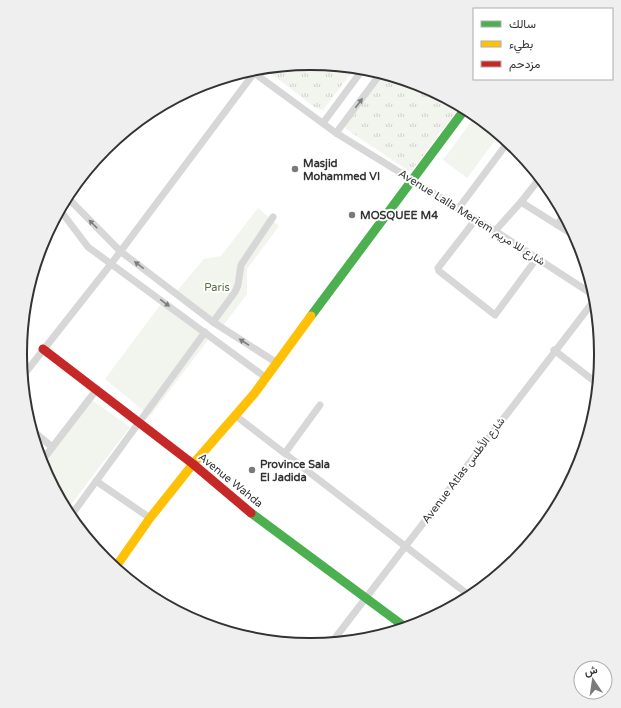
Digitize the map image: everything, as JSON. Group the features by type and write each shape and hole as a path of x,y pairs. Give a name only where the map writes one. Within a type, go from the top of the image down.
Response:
{"street":[{"name":"Avenue Lalla Meriem شارع للا مريم","path":"258,75 336,133 496,231 587,290"},
{"path":"323,123 359,75"},
{"path":"28,369 120,251 247,78"},
{"path":"336,133 377,78"},
{"path":"119,562 150,518 193,464 236,416 277,363 411,180 462,114"},
{"path":"458,209 504,147"},
{"path":"496,231 536,183"},
{"path":"72,202 120,251 213,322 277,363"},
{"path":"521,202 566,231"},
{"path":"64,215 88,247 265,377"},
{"path":"213,322 235,292 238,285 241,265 273,217"},
{"path":"476,219 438,268 439,271 495,315 537,258"},
{"path":"556,225 560,220"},
{"name":"Avenue Atlas شارع الأطلس","path":"336,636 589,301"},
{"path":"74,511 205,332"},
{"name":"Avenue Wahda","path":"43,349 140,422 261,521 398,623"},
{"path":"554,350 593,380"},
{"path":"46,455 97,389"},
{"path":"285,453 320,405"},
{"path":"236,416 465,592"},
{"path":"40,436 52,447"},
{"path":"96,482 150,518"}],"green space":[{"path":"310,70 351,73 323,110 317,109 271,73"},
{"path":"380,79 419,92 456,111 412,170 409,171 346,129 345,126"},
{"path":"472,121 495,140 467,178 443,160"},
{"name":"Paris","path":"258,208 279,226 247,269 247,294 223,326 176,292 204,259 221,256"},
{"path":"161,304 208,340 150,416 105,379"},
{"path":"92,400 130,427 71,505 56,479 47,457"}],"traffic: fast":[{"path":"311,316 461,114"},
{"path":"251,513 399,623"}],"traffic: slow":[{"path":"119,562 150,518 193,464 254,394 311,316"}],"traffic: jam":[{"path":"43,349 193,464 251,513"}],"place":[{"name":"Masjid Mohammed VI","path":"295,169"},
{"name":"MOSQUEE M4","path":"352,215"},
{"name":"Province Sala El Jadida","path":"252,470"}]}
